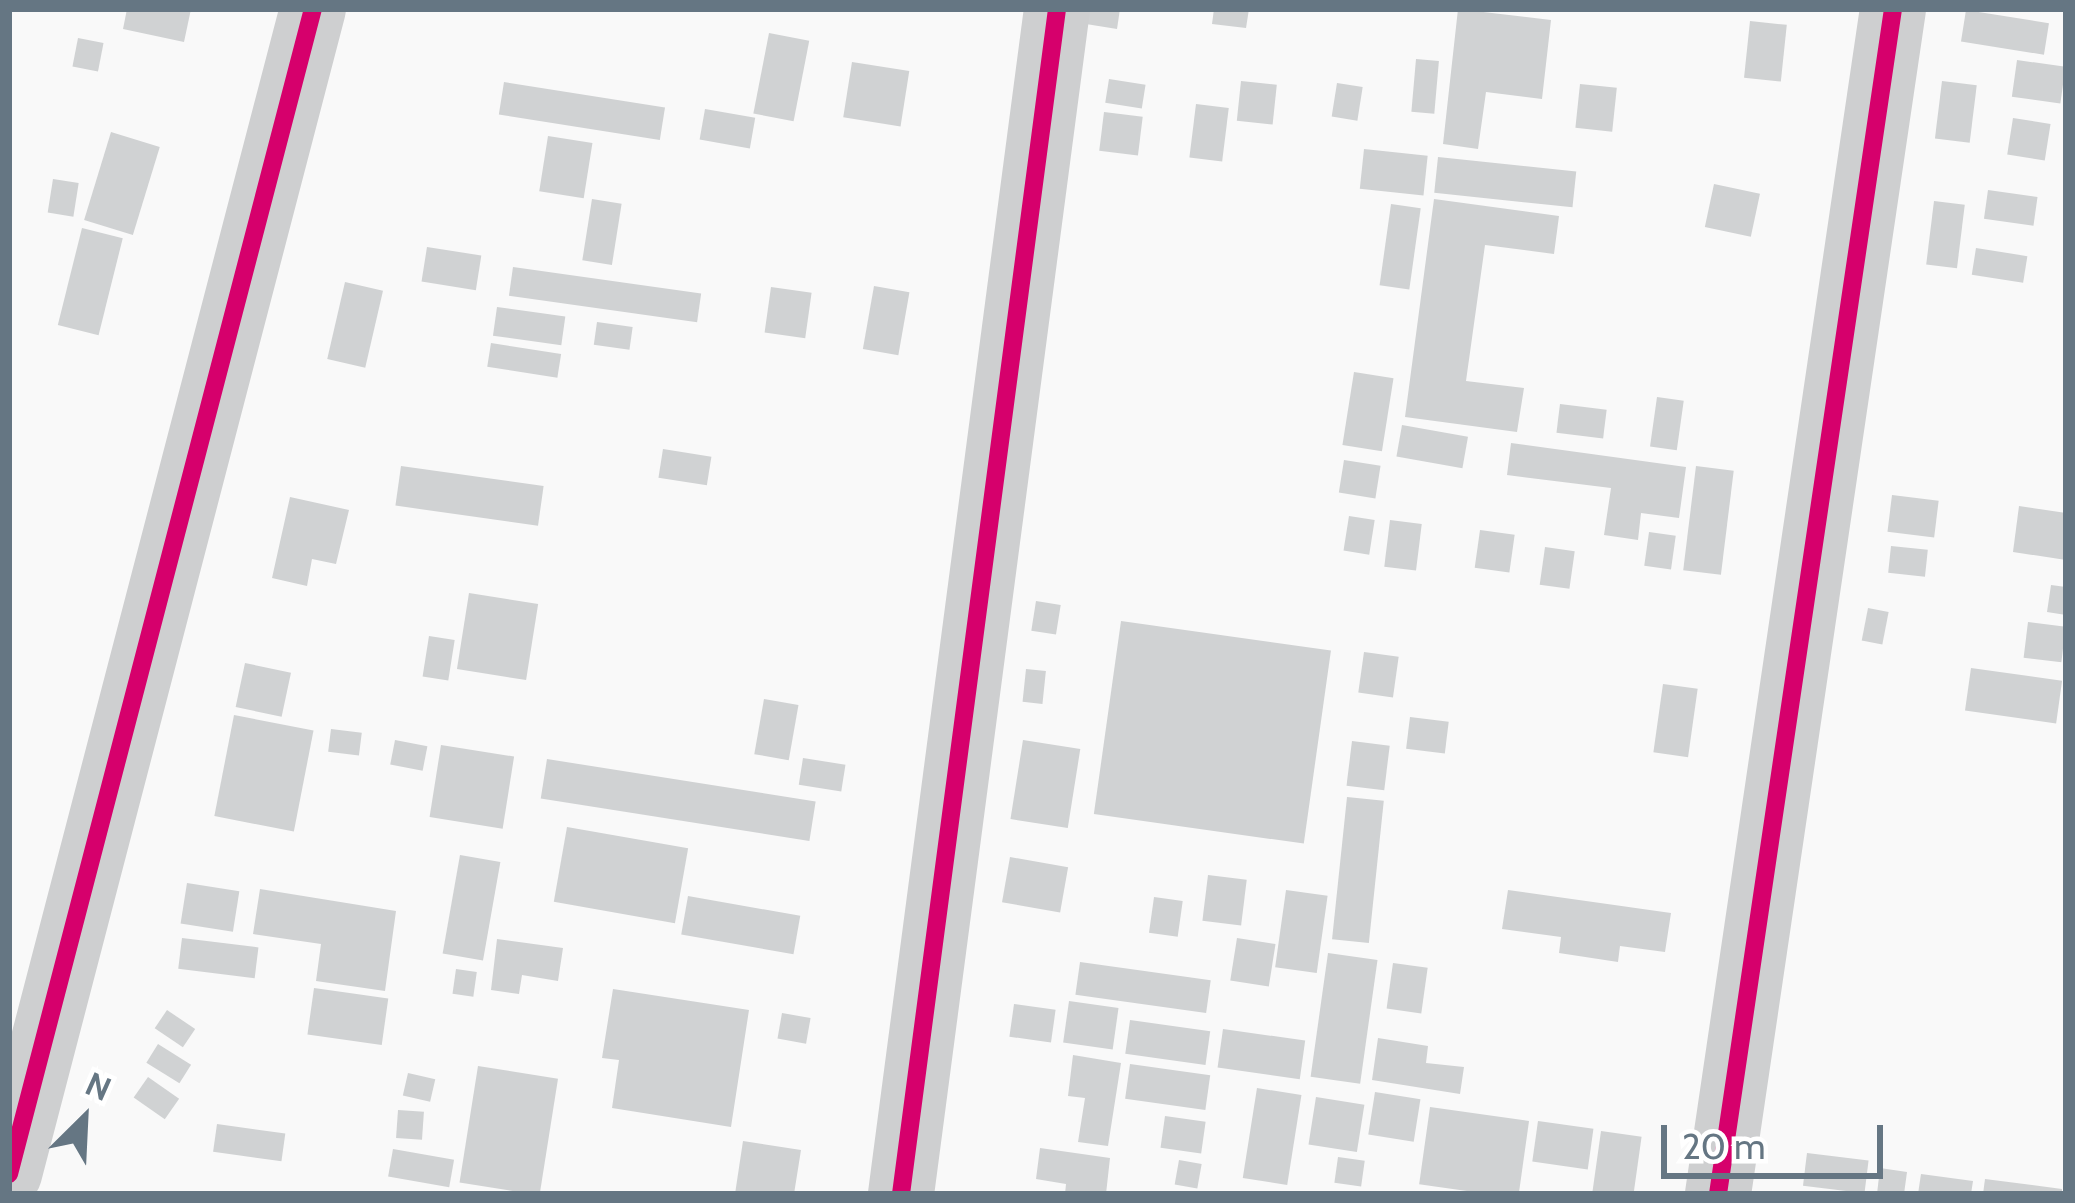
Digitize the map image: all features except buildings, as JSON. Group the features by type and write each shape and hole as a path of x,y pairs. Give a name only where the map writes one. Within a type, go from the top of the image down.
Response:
{"street":[{"path":"9,1174 313,9"},
{"path":"901,1194 1058,9"},
{"path":"1718,1194 1893,9"}],"cycle path":[{"path":"9,1174 313,9"},
{"path":"901,1194 1057,9"},
{"path":"1718,1194 1893,9"}]}
